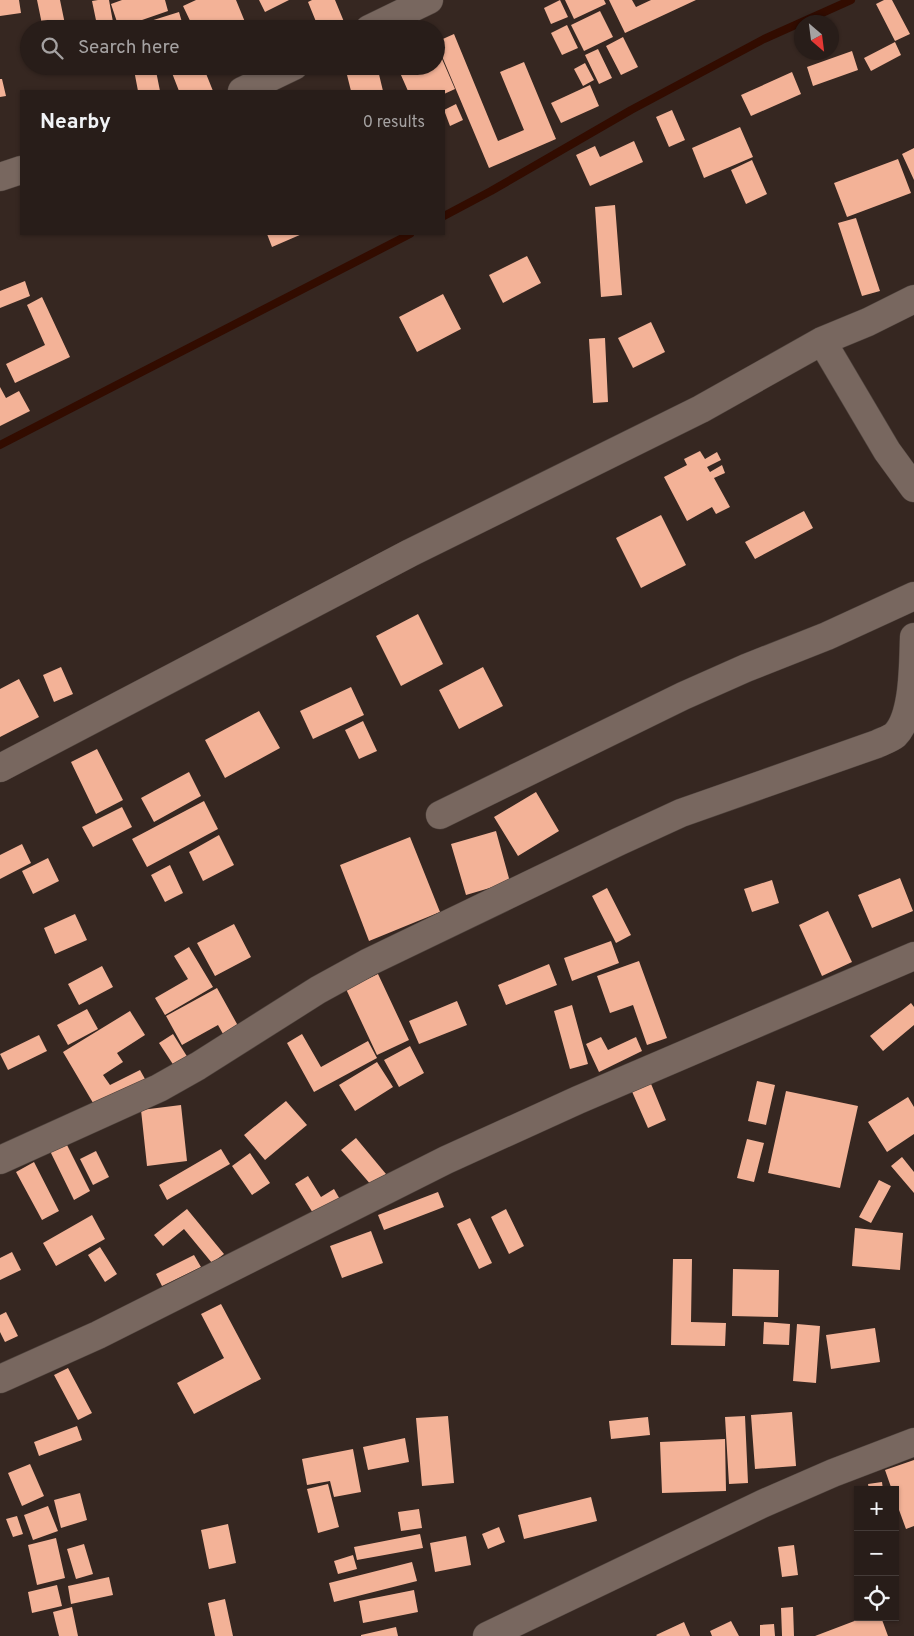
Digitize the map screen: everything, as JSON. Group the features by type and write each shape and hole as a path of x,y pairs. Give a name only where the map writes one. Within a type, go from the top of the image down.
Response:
{"street":[{"path":"388,20 429,0"},
{"path":"244,90 275,75"},
{"path":"0,177 20,170"},
{"path":"0,768 418,549 701,409 822,341 868,322 914,299"},
{"path":"822,341 887,451 914,488"},
{"path":"440,815 683,696 746,668 827,636 914,596"},
{"path":"0,1160 159,1088 198,1066 318,990 369,962 618,842 681,813 877,744 895,735 904,724 911,706 914,637"},
{"path":"0,1379 98,1335 446,1160 578,1100 914,956"},
{"path":"487,1636 771,1500 833,1473 914,1442"}],"building":[{"path":"0,0 19,0 21,13 0,16"},
{"path":"37,0 60,0 64,20 41,20"},
{"path":"109,0 113,20 96,20 92,1"},
{"path":"122,0 165,0 168,11 142,20 116,20 111,4"},
{"path":"196,0 236,0 244,20 190,20 183,6"},
{"path":"259,0 289,0 265,12"},
{"path":"312,0 335,0 343,20 315,20 308,2"},
{"path":"560,0 568,17 551,24 544,8"},
{"path":"565,0 604,0 606,4 574,19"},
{"path":"609,0 632,0 636,7 651,0 696,0 625,33"},
{"path":"884,0 892,0 910,34 895,41 876,4"},
{"path":"600,11 613,37 584,51 571,25"},
{"path":"179,12 181,20 154,20"},
{"path":"567,25 578,48 562,55 551,33"},
{"path":"454,34 498,141 524,130 500,72 524,62 556,139 489,168 445,63 445,38"},
{"path":"623,37 638,67 621,75 606,46"},
{"path":"895,42 901,55 871,71 864,58"},
{"path":"598,49 612,78 599,84 585,55"},
{"path":"852,51 858,70 813,86 807,67 827,60 839,60 839,56"},
{"path":"585,63 594,80 583,86 574,69"},
{"path":"445,66 455,89 445,94 445,90 408,90 401,75 445,75"},
{"path":"792,72 801,94 751,116 741,95"},
{"path":"135,75 157,75 160,90 138,90"},
{"path":"173,75 207,75 213,90 179,90"},
{"path":"347,75 379,75 383,90 351,90"},
{"path":"0,79 2,79 6,96 0,97"},
{"path":"590,85 599,106 561,123 551,103"},
{"path":"456,104 463,120 450,126 445,110"},
{"path":"672,110 685,140 669,147 656,117"},
{"path":"740,127 753,157 704,178 692,148"},
{"path":"634,141 643,162 590,186 576,155 595,146 600,157"},
{"path":"914,148 914,180 902,154"},
{"path":"898,159 911,193 847,217 834,183"},
{"path":"752,160 767,194 746,204 731,170"},
{"path":"615,205 622,295 601,297 595,207"},
{"path":"856,218 880,291 862,296 838,223"},
{"path":"267,235 300,235 272,247"},
{"path":"527,256 541,283 503,303 489,275"},
{"path":"25,281 30,296 0,308 0,291"},
{"path":"443,294 461,329 417,352 399,317"},
{"path":"42,297 70,357 15,383 6,364 45,345 27,305"},
{"path":"651,322 665,352 633,368 618,338"},
{"path":"605,338 608,402 593,403 589,339"},
{"path":"0,387 6,398 19,391 30,411 0,426"},
{"path":"700,451 705,459 717,452 721,460 707,467 710,472 722,465 725,473 714,478 730,507 716,514 712,507 687,521 664,477 687,465 684,459"},
{"path":"804,511 813,528 755,559 745,542"},
{"path":"661,515 686,565 641,588 616,538"},
{"path":"418,614 443,664 401,686 376,636"},
{"path":"61,667 73,694 54,702 43,675"},
{"path":"483,667 503,706 459,729 439,690"},
{"path":"19,679 39,717 0,737 0,689"},
{"path":"351,687 364,715 313,739 300,711"},
{"path":"259,711 280,748 225,778 205,740"},
{"path":"363,721 377,751 359,759 345,730"},
{"path":"97,749 123,800 96,814 71,762"},
{"path":"189,772 201,796 154,822 141,798"},
{"path":"536,792 559,831 518,856 494,817"},
{"path":"204,801 218,829 147,867 132,839"},
{"path":"122,807 132,827 93,847 82,827"},
{"path":"496,831 510,882 466,895 451,844"},
{"path":"219,835 234,865 203,881 189,852"},
{"path":"410,837 440,912 369,941 340,865"},
{"path":"22,844 31,863 0,879 0,855"},
{"path":"48,858 59,881 33,894 22,871"},
{"path":"170,865 183,893 165,902 151,875"},
{"path":"900,878 913,911 872,928 858,895"},
{"path":"772,880 779,903 752,912 744,889"},
{"path":"607,888 631,935 616,943 592,896"},
{"path":"828,911 852,962 822,976 799,925"},
{"path":"75,914 87,940 55,954 44,928"},
{"path":"234,924 251,957 215,976 197,943"},
{"path":"611,941 619,963 572,981 564,958"},
{"path":"189,947 213,987 165,1015 155,998 188,979 174,956"},
{"path":"639,961 667,1038 647,1045 633,1005 610,1013 597,976"},
{"path":"549,964 557,985 506,1005 498,985"},
{"path":"102,966 113,987 79,1005 68,984"},
{"path":"378,974 409,1040 377,1055 346,989"},
{"path":"217,988 242,1033 227,1041 218,1025 182,1045 166,1016"},
{"path":"457,1001 467,1025 419,1044 409,1021"},
{"path":"911,1003 914,1007 914,1025 883,1051 870,1036"},
{"path":"572,1005 588,1064 570,1069 554,1011"},
{"path":"87,1009 98,1029 68,1045 57,1025"},
{"path":"130,1011 145,1035 117,1053 123,1062 103,1075 110,1085 140,1070 150,1088 99,1113 63,1052"},
{"path":"173,1034 193,1066 180,1075 159,1043"},
{"path":"302,1034 321,1067 368,1041 377,1058 314,1092 287,1043"},
{"path":"39,1035 47,1051 8,1070 0,1054"},
{"path":"601,1037 608,1050 636,1037 642,1051 599,1072 586,1044"},
{"path":"410,1046 424,1073 399,1087 384,1060"},
{"path":"377,1062 393,1087 355,1111 339,1085"},
{"path":"649,1079 666,1120 648,1128 630,1087"},
{"path":"757,1081 775,1085 766,1125 748,1121"},
{"path":"786,1091 858,1106 840,1188 768,1173"},
{"path":"908,1097 914,1107 914,1134 887,1152 868,1122"},
{"path":"286,1101 307,1125 265,1160 244,1135"},
{"path":"181,1105 187,1161 147,1166 141,1110"},
{"path":"356,1138 386,1174 372,1186 341,1150"},
{"path":"747,1139 764,1143 754,1182 737,1178"},
{"path":"66,1143 90,1191 74,1200 50,1151"},
{"path":"221,1149 230,1164 167,1200 159,1185"},
{"path":"96,1151 109,1177 93,1185 80,1159"},
{"path":"250,1153 270,1183 252,1195 232,1166"},
{"path":"902,1157 914,1172 914,1193 891,1166"},
{"path":"34,1162 59,1211 42,1220 16,1172"},
{"path":"308,1176 321,1197 334,1189 342,1203 316,1218 295,1184"},
{"path":"879,1180 891,1186 871,1223 859,1217"},
{"path":"438,1192 444,1207 384,1230 378,1215"},
{"path":"187,1209 224,1254 212,1263 184,1229 163,1246 154,1235"},
{"path":"506,1209 524,1246 509,1254 491,1217"},
{"path":"92,1215 105,1239 56,1266 43,1243"},
{"path":"470,1218 492,1263 479,1269 457,1224"},
{"path":"855,1228 903,1233 900,1270 852,1266"},
{"path":"371,1231 383,1263 342,1278 330,1246"},
{"path":"100,1247 117,1274 105,1282 88,1255"},
{"path":"12,1252 21,1270 0,1280 0,1258"},
{"path":"194,1255 201,1267 162,1286 156,1274"},
{"path":"673,1259 692,1259 691,1322 726,1323 725,1346 671,1345"},
{"path":"733,1269 779,1270 778,1317 732,1316"},
{"path":"221,1304 261,1379 194,1414 177,1383 224,1358 201,1314"},
{"path":"6,1312 18,1336 5,1342 0,1332 0,1315"},
{"path":"764,1322 790,1324 789,1345 763,1344"},
{"path":"797,1324 820,1326 816,1383 793,1381"},
{"path":"875,1328 880,1362 831,1369 826,1335"},
{"path":"68,1368 92,1413 78,1420 54,1375"},
{"path":"792,1412 796,1466 755,1469 751,1415"},
{"path":"448,1416 454,1483 422,1486 416,1418"},
{"path":"745,1416 748,1483 729,1484 725,1417"},
{"path":"648,1417 650,1435 611,1439 609,1421"},
{"path":"77,1426 82,1440 39,1456 34,1442"},
{"path":"405,1438 409,1462 368,1470 363,1447"},
{"path":"725,1439 726,1491 662,1493 660,1442"},
{"path":"353,1449 361,1492 334,1497 330,1481 307,1485 302,1459"},
{"path":"914,1460 914,1526 906,1529 899,1510 899,1486 891,1486 885,1470"},
{"path":"30,1464 44,1496 22,1506 8,1473"},
{"path":"882,1482 882,1486 868,1486 868,1484"},
{"path":"328,1484 339,1527 318,1533 307,1489"},
{"path":"80,1493 87,1520 61,1528 54,1500"},
{"path":"591,1497 597,1521 524,1539 518,1515"},
{"path":"48,1506 58,1531 33,1540 24,1515"},
{"path":"419,1509 422,1528 401,1531 398,1512"},
{"path":"17,1516 23,1534 13,1537 6,1519"},
{"path":"228,1524 236,1563 209,1569 201,1530"},
{"path":"499,1527 505,1542 488,1549 482,1534"},
{"path":"420,1534 423,1548 357,1560 354,1547"},
{"path":"466,1536 471,1565 435,1572 430,1543"},
{"path":"56,1538 65,1578 37,1585 28,1545"},
{"path":"84,1544 93,1574 76,1579 67,1549"},
{"path":"794,1545 798,1575 782,1577 778,1547"},
{"path":"353,1555 357,1569 338,1574 334,1561"},
{"path":"412,1562 417,1581 334,1602 329,1583"},
{"path":"109,1577 113,1595 71,1604 68,1586"},
{"path":"57,1585 62,1606 32,1613 28,1592"},
{"path":"414,1590 418,1612 363,1623 359,1601"},
{"path":"225,1599 233,1636 215,1636 208,1603"},
{"path":"72,1607 78,1636 59,1636 53,1612"},
{"path":"793,1607 794,1636 782,1636 781,1608"},
{"path":"731,1621 739,1636 712,1636 710,1631"},
{"path":"854,1621 882,1621 888,1636 815,1636"},
{"path":"684,1622 690,1636 656,1635"},
{"path":"774,1624 775,1636 760,1636 760,1625"},
{"path":"396,1627 398,1636 361,1636 361,1635"}],"waterway":[{"path":"445,215 631,110 764,39 851,0"},
{"path":"0,445 408,235"}]}
